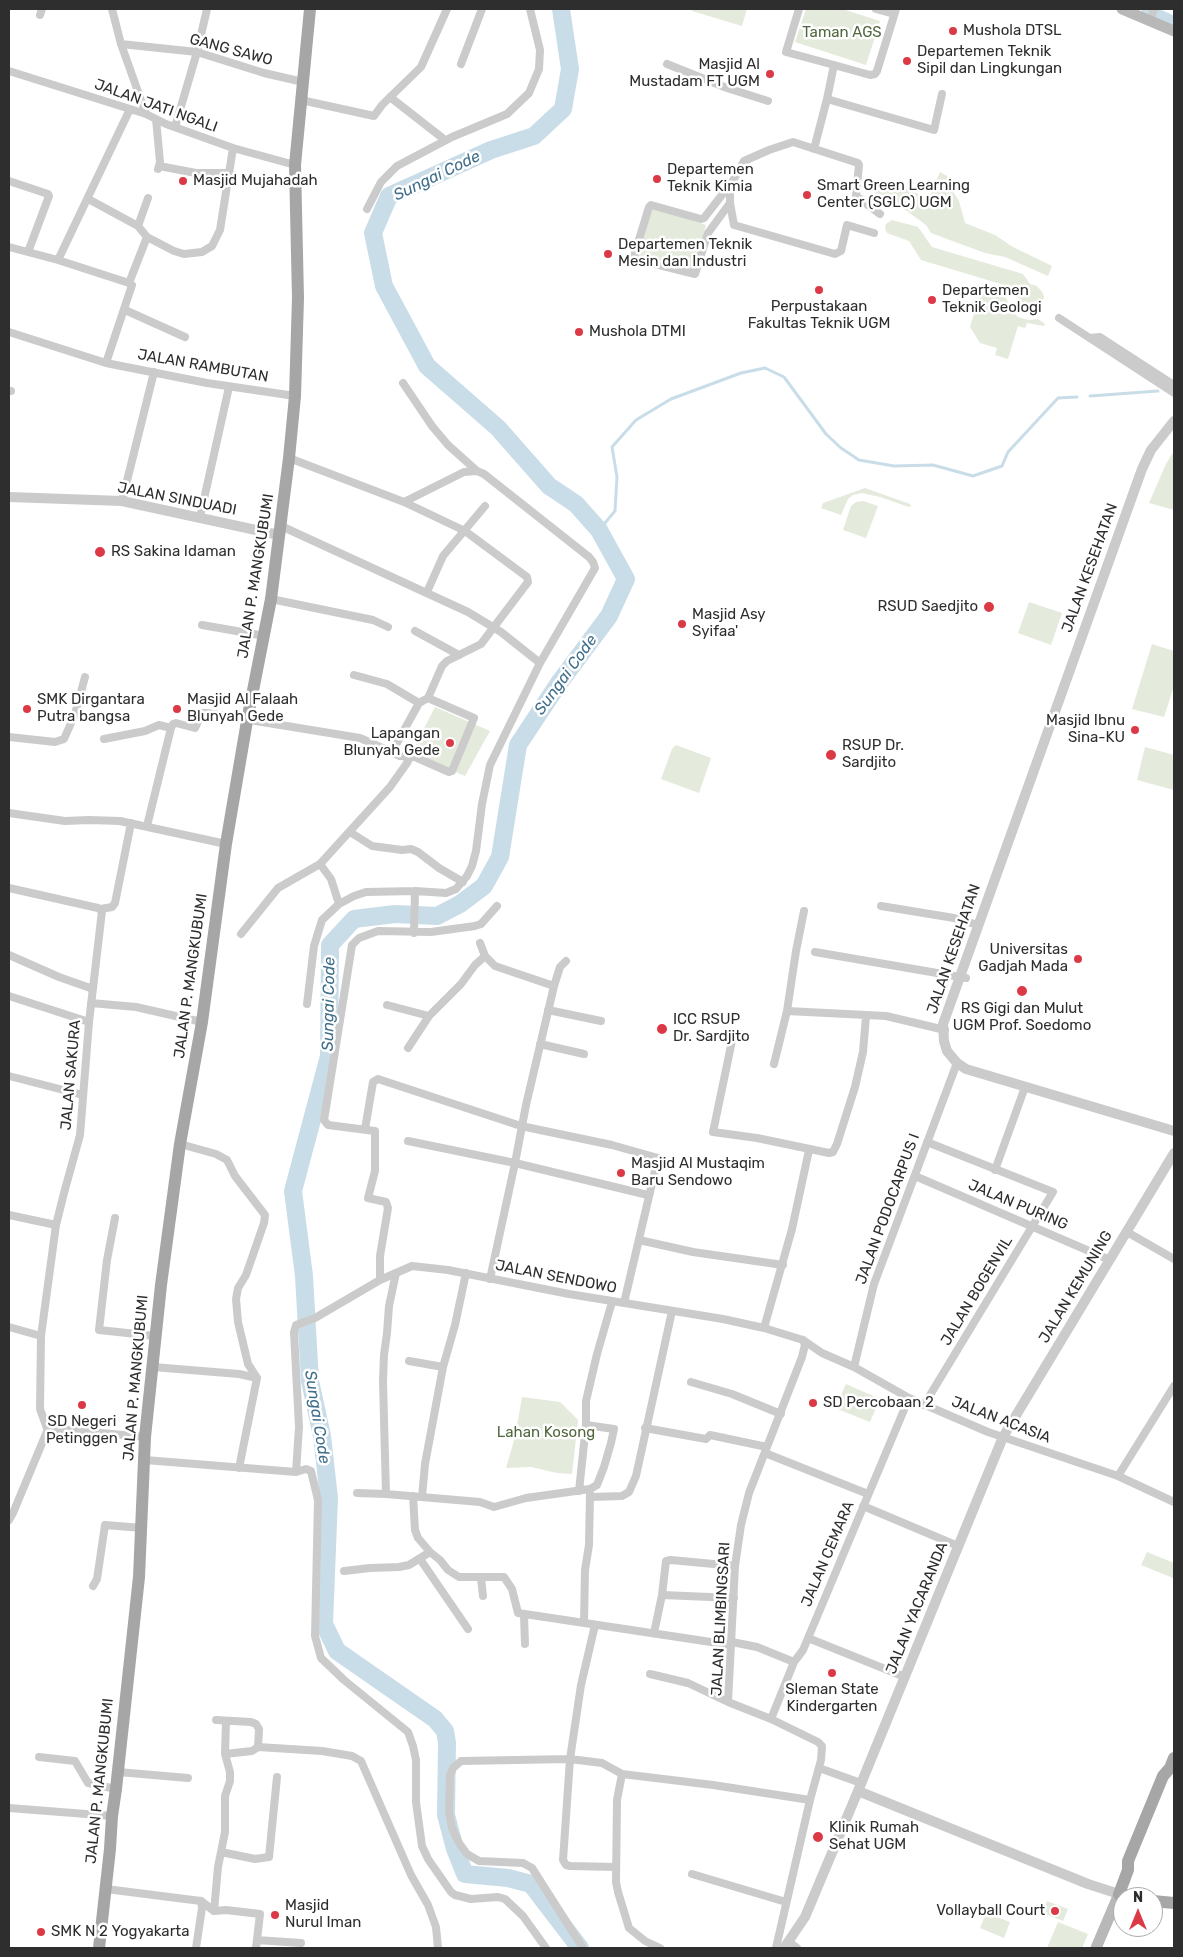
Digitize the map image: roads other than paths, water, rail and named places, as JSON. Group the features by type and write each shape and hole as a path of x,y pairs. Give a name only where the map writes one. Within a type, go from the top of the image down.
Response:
{"main road":[{"name":"JALAN P. MANGKUBUMI","path":"99,1948 139,1577 145,1437 180,1144 202,1022 226,844 271,598 296,396 298,298 295,165 310,9"},
{"path":"1122,9 1152,15 1174,32"},
{"path":"1122,1887 1128,1870 1136,1862 1170,1778 1172,1763"},
{"path":"1096,1948 1113,1908"}],"street":[{"path":"112,9 121,44 146,114"},
{"path":"175,128 208,9"},
{"path":"301,100 374,116 420,67 447,9"},
{"path":"461,64 482,9"},
{"path":"367,209 381,182 397,166 445,140 507,114 529,92 538,69 540,50 530,9"},
{"path":"799,9 786,52 870,75 877,71 895,11 876,9"},
{"name":"GANG SAWO","path":"121,44 197,52 264,73 302,82"},
{"path":"667,64 727,88 768,101"},
{"path":"814,149 834,65"},
{"name":"JALAN JATI NGALI","path":"9,71 146,114 175,128 233,148 295,165"},
{"path":"827,99 934,130 942,94"},
{"path":"390,97 445,140"},
{"path":"58,260 130,109"},
{"path":"156,120 159,167 196,173 230,173"},
{"path":"730,203 708,233 695,274 635,259 636,249 651,205 701,219 704,218 730,186 744,161 790,142 858,163 860,165 856,196 880,214"},
{"path":"92,201 138,226 147,236 184,254 207,250 212,246 220,230 233,148"},
{"path":"9,181 48,194 49,196 28,252"},
{"path":"730,186 730,203 734,225 835,254 841,252 847,225 874,233"},
{"path":"138,226 148,198"},
{"path":"129,283 147,236"},
{"path":"9,246 129,283 133,287 106,362"},
{"path":"125,310 186,337"},
{"path":"1059,318 1164,382 1173,390"},
{"name":"JALAN RAMBUTAN","path":"9,332 106,362 229,387 296,396"},
{"path":"122,501 154,372"},
{"path":"307,1004 314,946 322,920 339,904 366,892 446,893 456,889 463,882 472,866 476,851 482,804 490,765 540,663 593,575 595,568 589,556 484,474 477,471 448,445 432,426 403,382"},
{"path":"200,517 229,387"},
{"name":"JALAN KESEHATAN","path":"944,1030 943,1024 963,978 1145,462 1151,450 1174,421"},
{"name":"JALAN KESEHATAN","path":"1111,562 1148,470 1158,452 1174,432"},
{"path":"289,458 404,502 465,531 527,579 528,582 481,644 447,660 442,666 428,698 420,703 392,752"},
{"path":"404,502 464,472 477,471"},
{"name":"JALAN SINDUADI","path":"9,497 122,501 200,517 280,530"},
{"path":"427,592 443,556 485,506"},
{"path":"280,530 427,592 468,612 494,628 540,663"},
{"path":"271,598 373,620 388,627"},
{"path":"202,625 265,636"},
{"path":"415,631 460,655"},
{"path":"354,675 387,684 420,703"},
{"path":"9,737 55,742 64,739 75,714 85,677"},
{"path":"146,826 173,724 195,728 202,713 216,714 247,721 360,738 404,757 415,757 449,772 452,771 474,718 428,698"},
{"path":"104,739 145,731 159,725 171,728"},
{"path":"241,934 278,888 320,864 390,787 410,757"},
{"path":"9,813 65,821 89,820 131,823 226,844"},
{"path":"9,888 101,909 112,907 115,903 131,823"},
{"path":"350,832 372,846 402,850 411,849 463,882"},
{"path":"320,864 331,879 339,904"},
{"name":"JALAN KESEHATAN","path":"970,956 978,926 1000,874"},
{"path":"414,930 415,894"},
{"path":"380,1280 380,1256 388,1208 386,1202 368,1198 374,1171 375,1131 328,1125 324,1120 350,956 355,942 366,935 378,932 414,930 446,931 476,926 481,924 497,906"},
{"path":"881,906 954,918 978,926"},
{"name":"JALAN SAKURA","path":"48,1429 40,1408 41,1336 56,1225 80,1135 101,909"},
{"path":"774,1064 787,1011 804,911"},
{"path":"480,943 485,956 495,966 554,986"},
{"path":"815,952 963,978"},
{"path":"9,955 59,977 93,989"},
{"path":"408,1048 429,1016 485,956"},
{"path":"490,1279 548,1010 560,966 566,961"},
{"path":"9,996 89,1022"},
{"path":"91,1003 136,1007 202,1022"},
{"path":"387,1005 429,1016"},
{"path":"548,1010 601,1022"},
{"path":"787,1011 886,1016 944,1030 945,1046 957,1063 966,1069 1174,1133"},
{"path":"733,1036 713,1132 756,1138 830,1153 836,1149 861,1061 866,1016"},
{"path":"540,1044 584,1054"},
{"name":"JALAN PODOCARPUS I","path":"854,1367 874,1284 957,1063"},
{"path":"9,1076 79,1094"},
{"path":"365,1129 373,1082 378,1079 522,1126 658,1158 648,1194 624,1303"},
{"path":"927,1142 995,1170 1026,1087"},
{"path":"408,1141 516,1163 648,1194"},
{"path":"180,1144 216,1154 227,1160 235,1176 265,1214 264,1223 256,1240 246,1275 238,1288 236,1299 238,1322 248,1364 258,1378 239,1468"},
{"path":"764,1328 782,1265 809,1150"},
{"name":"JALAN KEMUNING","path":"1003,1437 1174,1153"},
{"name":"JALAN BOGENVIL","path":"924,1405 1053,1192 995,1170"},
{"name":"JALAN PURING","path":"915,1176 1110,1260"},
{"path":"9,1215 56,1225"},
{"path":"114,1218 107,1260 100,1330 156,1336"},
{"path":"1127,1232 1174,1259"},
{"path":"638,1240 693,1252 782,1265"},
{"name":"JALAN SENDOWO","path":"296,1472 299,1427 294,1332 296,1325 315,1318 380,1280 412,1266 428,1266 612,1302 723,1319 764,1328 803,1340 822,1352"},
{"path":"386,1494 384,1355 389,1306 396,1273"},
{"path":"422,1497 425,1464 442,1366 455,1325 466,1273"},
{"path":"579,1491 586,1425 586,1401 612,1302"},
{"path":"357,1493 480,1502 494,1507 526,1498 579,1491 622,1496 629,1492 636,1476 672,1311"},
{"path":"9,1327 41,1336"},
{"name":"JALAN BLIMBINGSARI","path":"776,1948 822,1751 818,1742 771,1719 728,1702 735,1566 739,1535 746,1506 802,1357 805,1345 803,1340"},
{"path":"802,1357 812,1352 822,1352"},
{"name":"JALAN ACASIA","path":"822,1352 924,1405 1003,1437 1118,1476 1174,1502"},
{"path":"409,1361 442,1366"},
{"path":"153,1368 239,1374 258,1378"},
{"path":"691,1382 732,1394 781,1414"},
{"path":"1118,1476 1174,1386"},
{"name":"JALAN CEMARA","path":"771,1719 794,1662 803,1650 909,1398"},
{"path":"584,1624 590,1493 597,1484 604,1467 614,1428 586,1425"},
{"path":"645,1428 706,1439 710,1435 720,1436 766,1450 868,1494"},
{"path":"9,1520 48,1429 145,1437"},
{"name":"JALAN YACARANDA","path":"790,1946 805,1917 860,1787 1003,1437"},
{"path":"144,1460 296,1472 306,1469 312,1472 318,1500 315,1636 321,1658 344,1680 408,1732 412,1739 416,1760 416,1802 422,1846 428,1859 451,1892 455,1896 471,1899 498,1897 505,1899 522,1916 546,1948"},
{"path":"413,1496 415,1530 418,1538 430,1552 448,1570 459,1577 504,1577 512,1589 518,1613 584,1624 758,1647 794,1662"},
{"path":"863,1506 958,1546"},
{"path":"93,1586 97,1579 105,1525 142,1528"},
{"path":"344,1571 399,1567 420,1559 430,1552"},
{"path":"420,1559 468,1629"},
{"path":"654,1633 662,1595 664,1568 667,1561 735,1566"},
{"path":"481,1578 482,1596"},
{"path":"662,1595 734,1598"},
{"path":"524,1615 525,1644"},
{"path":"595,1625 581,1685 570,1759 564,1863 570,1866 616,1867"},
{"path":"808,1638 905,1677"},
{"path":"650,1674 688,1683 728,1702"},
{"path":"216,1720 256,1724 259,1730 258,1747"},
{"path":"214,1911 225,1832 225,1796 230,1781 230,1772 225,1754 226,1721"},
{"path":"225,1754 252,1751 258,1747 322,1751 352,1756 361,1761 411,1875 428,1905 436,1927 438,1948"},
{"path":"39,1757 75,1761 88,1782 116,1789"},
{"path":"578,1946 532,1868 523,1863 479,1861 467,1854 452,1828 449,1812 450,1775 452,1768 460,1761 570,1759 602,1762 622,1774 713,1784 810,1800"},
{"path":"819,1768 1088,1884 1113,1892"},
{"path":"118,1772 188,1778"},
{"path":"622,1774 618,1800 616,1882 629,1928 645,1941 660,1948"},
{"path":"221,1852 255,1859 269,1857 277,1777"},
{"path":"9,1808 112,1816"},
{"path":"692,1874 786,1902"},
{"path":"106,1888 201,1901 214,1911 260,1914 256,1944 301,1942"},
{"path":"196,1948 202,1908 201,1901"}],"waterway":[{"name":"Sungai Code","path":"561,9 570,69 563,109 534,136 491,150 389,196 373,233 384,286 427,366 498,428 549,486 576,504 599,530 626,579 609,616 559,683 518,745 500,857 484,886 460,904 437,916 395,914 354,919 330,945 329,1056 293,1191 304,1276 310,1381 322,1436 329,1498 324,1624 337,1651 435,1719 445,1731 447,1743 446,1815 455,1849 465,1874 508,1878 531,1884 580,1948"},
{"path":"1156,13 1174,21"},
{"path":"599,530 615,511 617,477 612,447 636,420 671,399 741,373 765,368 784,377 826,434 841,448 859,460 894,466 933,465 973,476 1002,466 1008,452 1058,398 1077,397"},
{"path":"1090,396 1158,391"}],"place":[{"name":"Mushola DTSL","path":"953,31"},
{"name":"Departemen Teknik Sipil dan Lingkungan","path":"907,61"},
{"name":"Masjid Al Mustadam FT UGM","path":"770,74"},
{"name":"Departemen Teknik Kimia","path":"657,179"},
{"name":"Masjid Mujahadah","path":"183,181"},
{"name":"Smart Green Learning Center (SGLC) UGM","path":"807,195"},
{"name":"Departemen Teknik Mesin dan Industri","path":"608,254"},
{"name":"Perpustakaan Fakultas Teknik UGM","path":"819,290"},
{"name":"Departemen Teknik Geologi","path":"932,300"},
{"name":"Mushola DTMI","path":"579,332"},
{"name":"RS Sakina Idaman","path":"100,552"},
{"name":"RSUD Saedjito","path":"989,607"},
{"name":"Masjid Asy Syifaa'","path":"682,624"},
{"name":"SMK Dirgantara Putra bangsa","path":"27,709"},
{"name":"Masjid Al Falaah Blunyah Gede","path":"177,709"},
{"name":"Masjid Ibnu Sina-KU","path":"1135,730"},
{"name":"Lapangan Blunyah Gede","path":"450,743"},
{"name":"RSUP Dr. Sardjito","path":"831,755"},
{"name":"Universitas Gadjah Mada","path":"1078,959"},
{"name":"RS Gigi dan Mulut UGM Prof. Soedomo","path":"1022,991"},
{"name":"ICC RSUP Dr. Sardjito","path":"662,1029"},
{"name":"Masjid Al Mustaqim Baru Sendowo","path":"621,1173"},
{"name":"SD Percobaan 2","path":"813,1403"},
{"name":"SD Negeri Petinggen","path":"82,1405"},
{"name":"Sleman State Kindergarten","path":"832,1673"},
{"name":"Klinik Rumah Sehat UGM","path":"818,1837"},
{"name":"Vollayball Court","path":"1055,1911"},
{"name":"Masjid Nurul Iman","path":"275,1915"},
{"name":"SMK N 2 Yogyakarta","path":"41,1932"}],"park label":[{"name":"Taman AGS","path":"842,33"},
{"name":"Lahan Kosong","path":"546,1433"}]}
